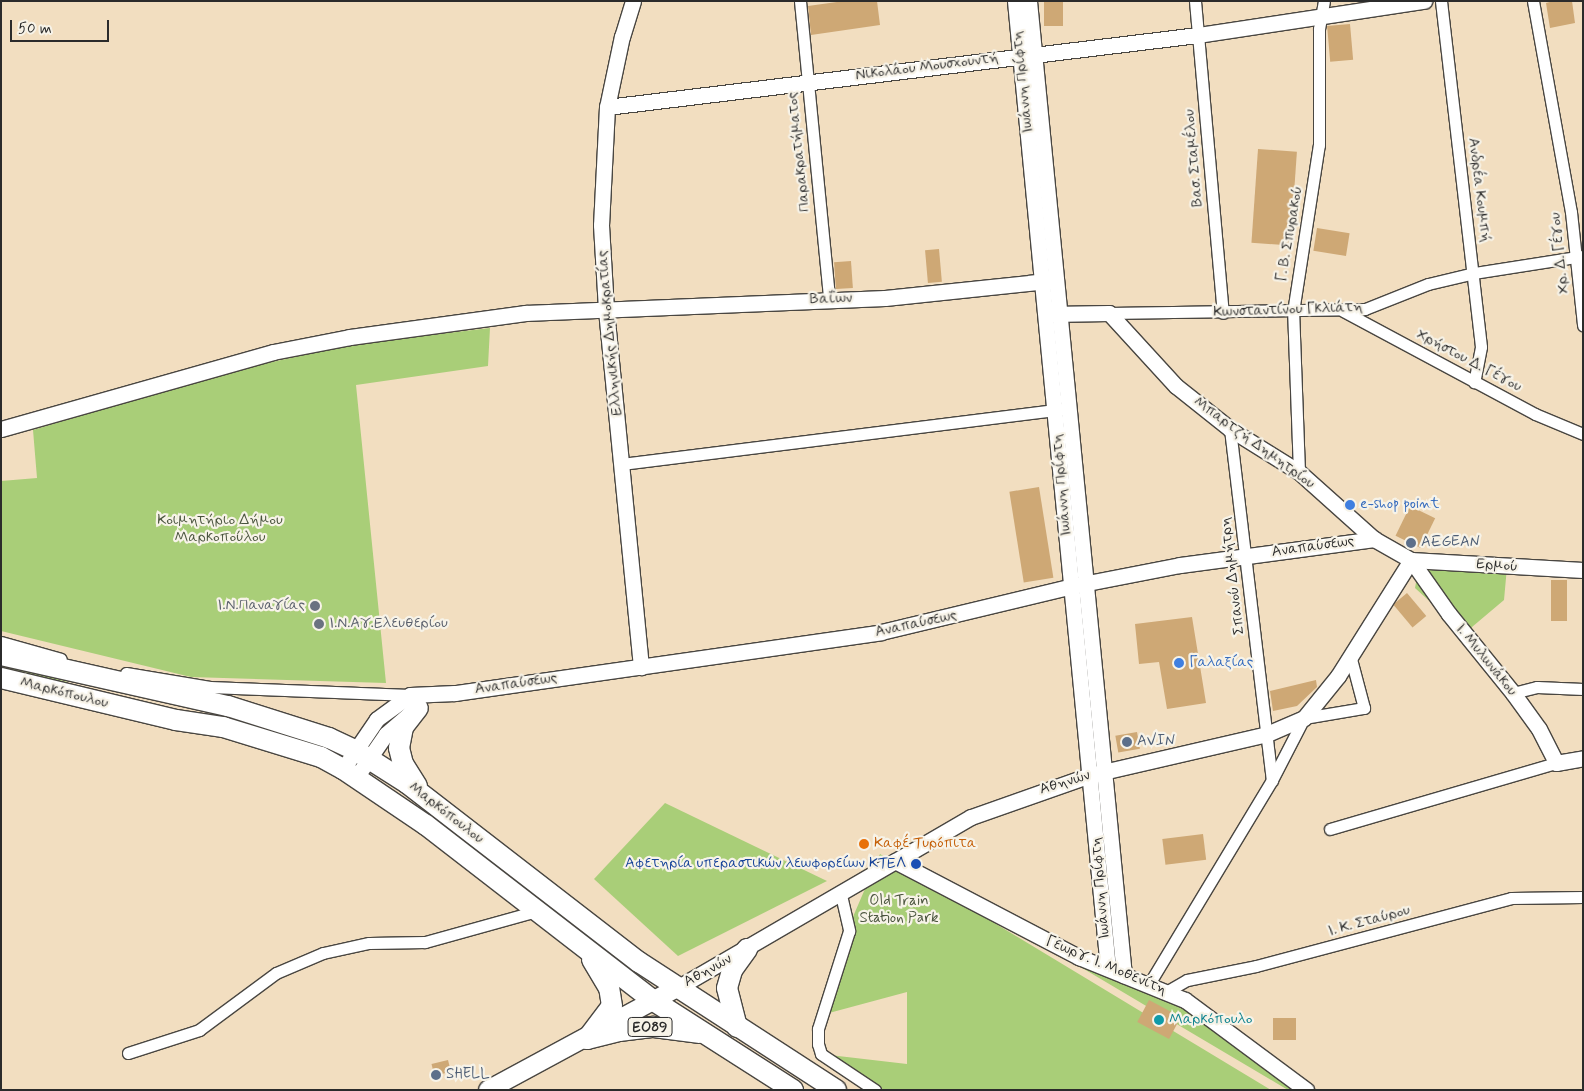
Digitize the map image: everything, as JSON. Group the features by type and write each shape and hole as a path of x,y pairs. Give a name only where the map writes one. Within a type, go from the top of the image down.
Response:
{"highway":[{"name":"Μαρκόπουλου","path":"1,655 228,706 329,738 362,754 438,806 677,988 836,1090"},
{"name":"Μαρκόπουλου","path":"1,678 176,720 223,727 321,757 350,772 654,1001 793,1090"},
{"path":"414,701 403,727 399,748 404,764 416,785 438,806"},
{"path":"582,946 604,978 612,997 606,1017 587,1039"},
{"path":"737,1027 727,988 732,970 747,948"},
{"name":"ΕΟ89","path":"587,1039 654,1026 712,1038"}],"main road":[{"name":"Ελληνικής Δημοκρατίας","path":"633,1 607,107 601,225 606,310 641,667"},
{"name":"Ιωάννη Πρίφτη","path":"1015,1 1027,56 1097,773 1124,975"},
{"name":"Ιωάννη Πρίφτη","path":"1027,56 1029,1"},
{"name":"Νικολάου Μουσχουντή","path":"607,107 807,81 1198,35 1424,1"},
{"name":"Βαΐων","path":"1,429 273,352 350,337 525,313 946,293 1049,281"},
{"name":"Κωνσταντίνου Γκλιάτη","path":"1052,314 1109,313"},
{"name":"Μπαρτζή Δημητρίου","path":"1109,313 1176,386 1230,428 1299,472 1374,539 1411,560"},
{"name":"Ιωάννη Πρίφτη","path":"1062,409 1077,495 1079,584"},
{"name":"Αναπαύσεως","path":"350,772 362,754 376,719 414,701 455,693 881,632 1079,584 1246,556 1374,539"},
{"name":"Ερμού","path":"1411,560 1583,570"},
{"name":"Αθηνών","path":"677,988 841,895 943,830 971,817 1097,773 1267,734 1304,718 1330,688 1411,560"},
{"name":"Ι. Μυλωνάκου","path":"1411,560 1450,614 1514,693 1539,729 1556,763"},
{"path":"1556,763 1583,758"},
{"name":"Ιωάννη Πρίφτη","path":"1097,773 1108,969"},
{"name":"Γεωργ. Ι. Μοθενίτη","path":"895,861 986,911 1108,969 1185,1000 1306,1090"},
{"name":"ΕΟ89","path":"488,1090 587,1039 677,988"}],"street":[{"name":"Παρακρατήματος","path":"800,1 829,299"},
{"name":"Βασ. Σταμέλου","path":"1195,1 1223,313"},
{"name":"Γ. Β. Σπυρακού","path":"1299,472 1293,312 1319,145 1320,17 1324,1"},
{"name":"Ανδρέα Κουμπή","path":"1441,1 1482,355 1474,382"},
{"name":"Χρ. Δ. Γέγου","path":"1533,1 1579,257 1583,325"},
{"name":"Κωνσταντίνου Γκλιάτη","path":"1109,313 1343,311 1372,307 1428,284 1474,273 1579,257"},
{"name":"Χρήστου Δ. Γέγου","path":"1343,311 1474,382 1583,434"},
{"path":"621,464 1062,409"},
{"name":"Σπανού Δημήτρη","path":"1230,428 1272,780"},
{"path":"1,642 57,658 182,684 414,701"},
{"path":"1149,984 1272,780 1304,718 1364,708 1350,655"},
{"path":"1514,693 1536,687 1583,689"},
{"path":"1330,829 1556,763"},
{"path":"841,895 849,931 818,1029 818,1044 821,1054 875,1090"},
{"name":"Ι. Κ. Σταύρου","path":"1166,992 1187,980 1256,966 1511,898 1583,898"},
{"path":"128,1054 199,1030 276,973 323,954 369,943 425,942 537,911"}],"green space":[{"name":"Κοιμητήριο Δήμου Μαρκοπούλου","path":"490,328 488,366 356,385 386,683 191,677 1,631 1,481 37,478 33,430 222,373 354,344"},
{"path":"1420,560 1507,567 1504,600 1472,627 1469,637 1415,588"},
{"path":"1,664 68,682 68,685 1,669"},
{"path":"665,803 827,881 678,956 594,879"},
{"name":"Old Train Station Park","path":"880,854 1271,1090 878,1090 821,1054 907,1064 907,992 829,1013 849,926"},
{"path":"986,911 1166,992 1303,1090 1288,1090"}],"building":[{"path":"844,1 877,1 880,25 811,35 808,6"},
{"path":"1044,1 1063,1 1063,26 1044,26"},
{"path":"1572,1 1575,23 1550,28 1546,3"},
{"path":"1350,24 1353,60 1330,62 1327,26"},
{"path":"1258,149 1297,152 1290,245 1251,243"},
{"path":"1317,228 1350,233 1346,256 1313,251"},
{"path":"939,249 942,282 928,283 925,250"},
{"path":"851,261 853,288 836,289 834,262"},
{"path":"1039,487 1053,578 1024,583 1009,492"},
{"path":"1410,506 1435,518 1421,548 1396,536"},
{"path":"1551,580 1567,580 1567,621 1551,621"},
{"path":"1407,593 1426,616 1412,628 1393,605"},
{"name":"Γαλαξίας","path":"1192,617 1206,703 1167,709 1159,662 1139,664 1135,624"},
{"path":"1316,680 1317,687 1297,706 1273,711 1270,691"},
{"name":"AVIN","path":"1137,732 1140,749 1118,753 1115,736"},
{"path":"1203,834 1206,860 1165,865 1162,839"},
{"name":"Μαρκόπουλο","path":"1149,1000 1181,1017 1169,1039 1137,1022"},
{"path":"1273,1018 1296,1018 1296,1040 1273,1040"},
{"path":"448,1060 451,1072 434,1076 432,1064"}],"place":[{"name":"e-shop point","path":"1350,505"},
{"name":"AEGEAN","path":"1411,543"},
{"name":"Ι.Ν.Παναγίας","path":"315,606"},
{"name":"Ι.Ν.Αγ.Ελευθερίου","path":"319,624"},
{"name":"Γαλαξίας","path":"1179,663"},
{"name":"AVIN","path":"1127,742"},
{"name":"Καφέ Τυρóπιτα","path":"864,844"},
{"name":"Αφετηρία υπεραστικών λεωφορείων ΚΤΕΛ","path":"916,864"},
{"name":"Μαρκόπουλο","path":"1159,1020"},
{"name":"SHELL","path":"436,1075"}]}
